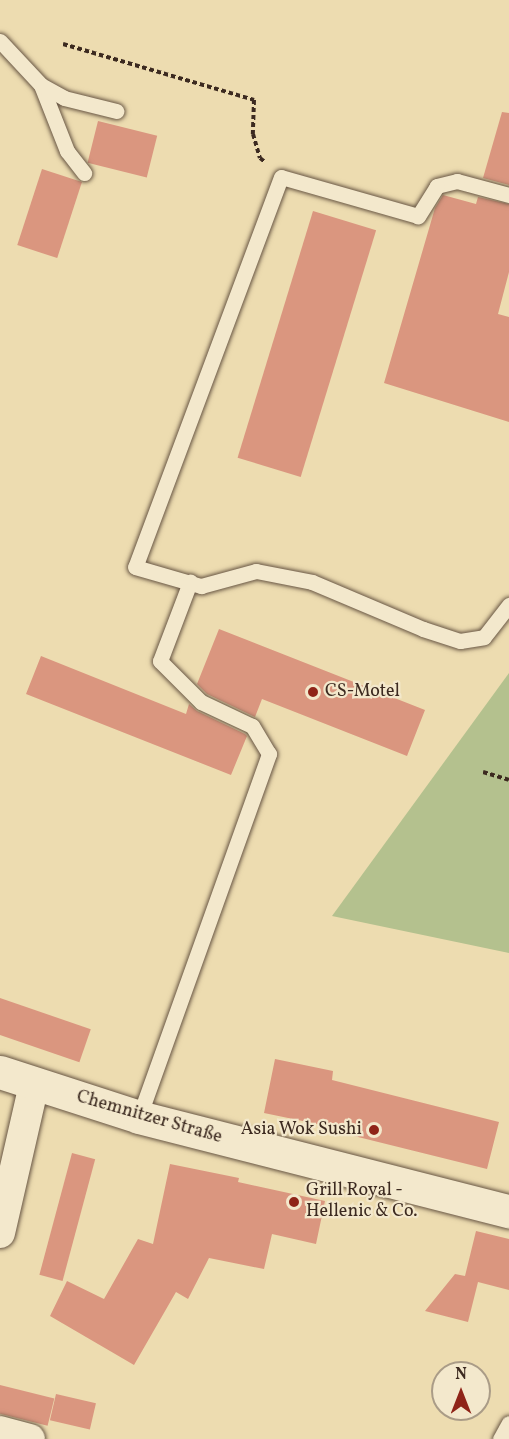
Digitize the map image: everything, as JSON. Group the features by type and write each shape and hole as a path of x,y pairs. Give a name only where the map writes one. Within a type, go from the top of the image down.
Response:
{"street":[{"name":"Chemnitzer Straße","path":"0,1072 34,1085 139,1117 509,1211"},
{"path":"0,1233 34,1085"},
{"path":"0,1431 30,1439"}],"lane":[{"path":"0,40 41,85 64,98 116,111"},
{"path":"41,85 67,151 84,173"},
{"path":"509,195 457,181 437,186 418,216 281,177 135,567 201,586 256,571 312,582 423,629 460,641 484,638 509,605"},
{"path":"139,1117 269,754 252,726 201,702 160,661 190,582"},
{"path":"500,1439 509,1423"}],"path":[{"path":"63,44 254,100 254,134 260,158 281,177"},
{"path":"483,772 509,780"}],"green space":[{"path":"509,673 509,953 332,916"}],"building":[{"path":"502,112 509,113 509,185 483,178"},
{"path":"98,121 157,136 147,177 88,163"},
{"path":"42,169 82,182 57,258 17,245"},
{"path":"443,195 476,204 478,197 509,204 509,272 498,314 509,317 509,422 384,383 435,208"},
{"path":"313,211 376,230 301,477 238,458"},
{"name":"CS-Motel","path":"219,629 425,710 407,756 262,699 255,717 207,694 197,684"},
{"path":"41,656 186,714 189,704 197,711 245,734 247,736 231,775 26,694"},
{"path":"0,998 91,1029 79,1062 0,1035"},
{"path":"275,1059 333,1071 332,1080 499,1122 487,1169 350,1135 351,1131 264,1113"},
{"path":"72,1153 95,1159 63,1281 39,1275"},
{"path":"170,1164 239,1178 238,1182 325,1201 316,1244 272,1234 264,1269 209,1258 188,1299 176,1292 134,1365 50,1316 67,1281 104,1299 138,1239 153,1244"},
{"path":"476,1231 509,1239 509,1290 478,1282 468,1322 425,1311 455,1274 465,1276"},
{"path":"0,1385 54,1399 48,1426 0,1414"},
{"path":"56,1394 96,1403 90,1430 50,1420"}],"place":[{"name":"CS-Motel","path":"313,692"},
{"name":"Asia Wok Sushi","path":"374,1130"},
{"name":"Grill Royal - Hellenic & Co.","path":"294,1202"}]}
